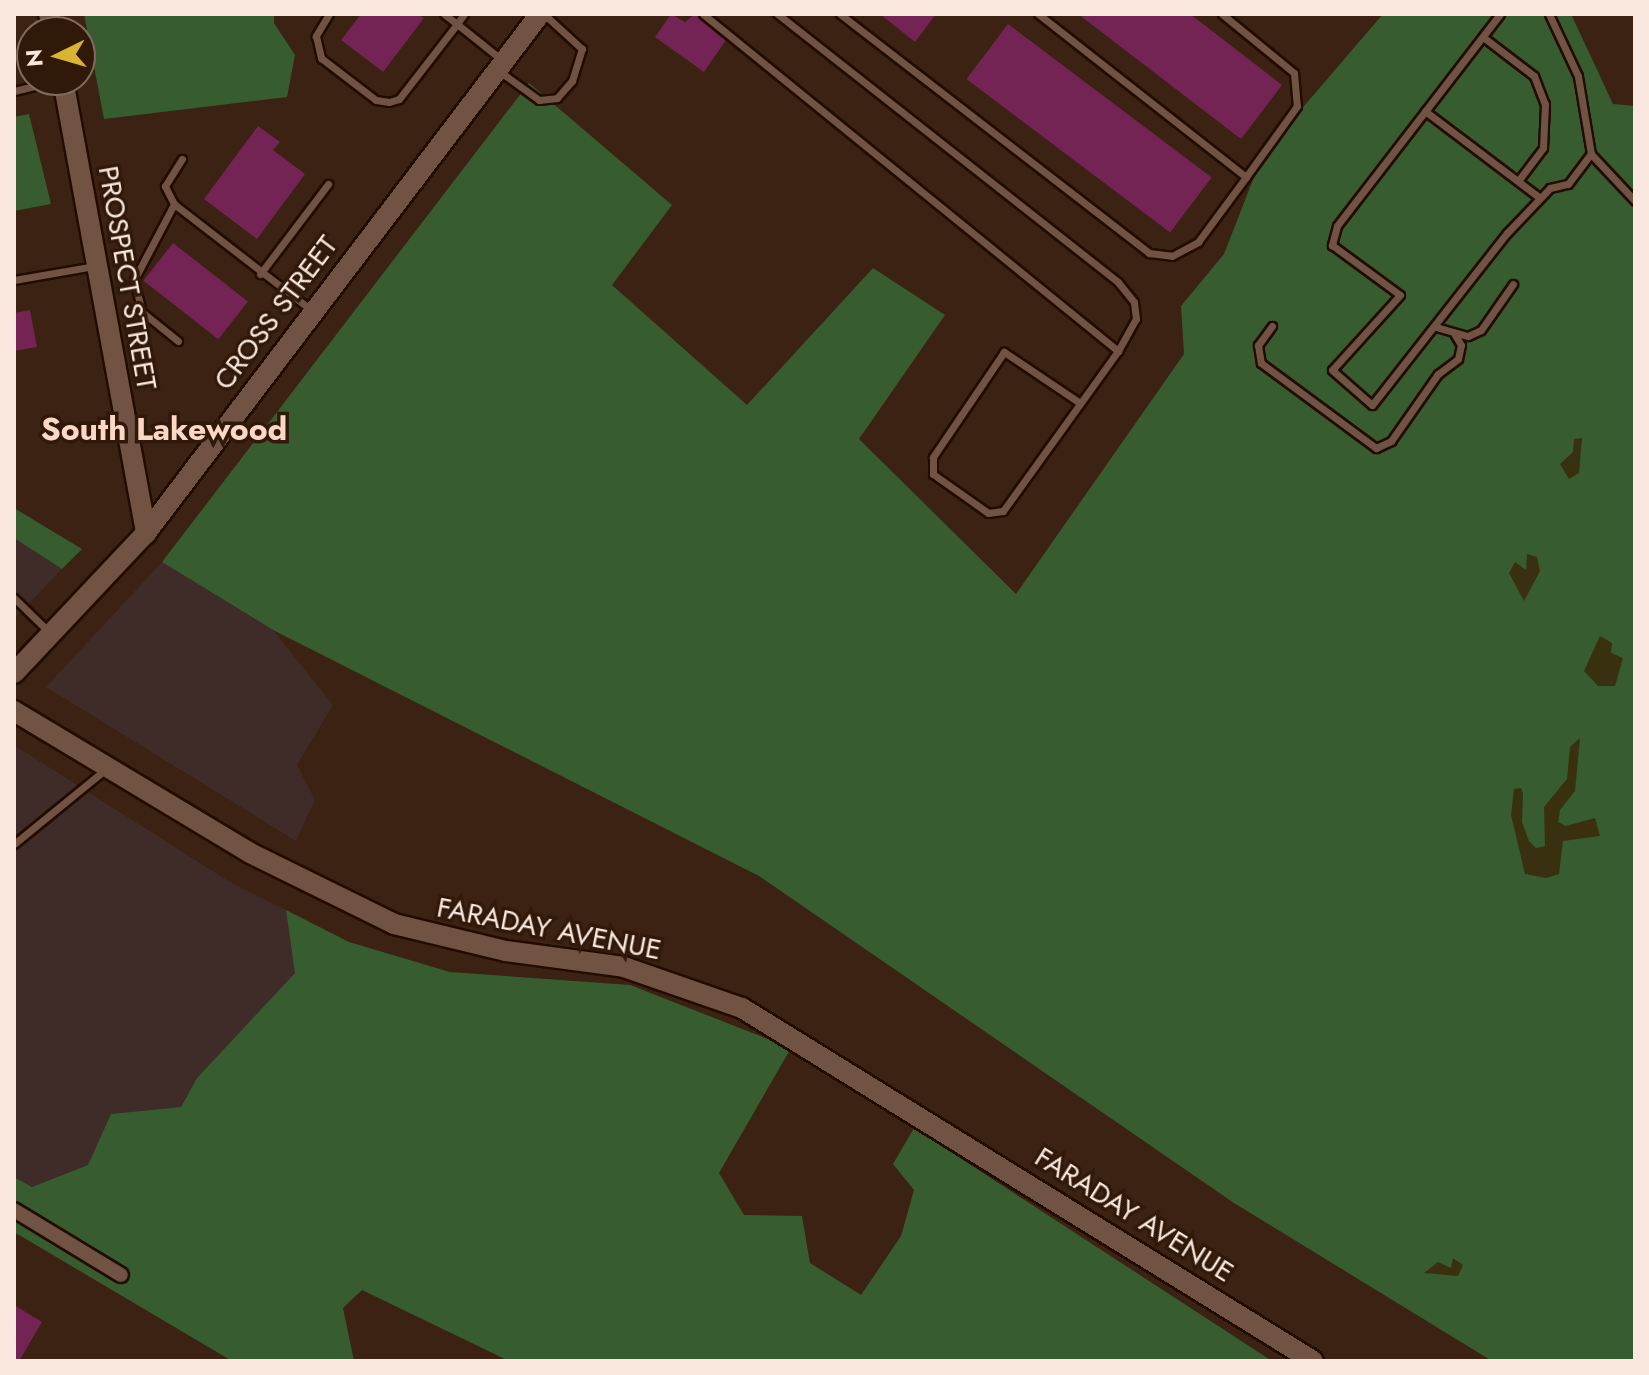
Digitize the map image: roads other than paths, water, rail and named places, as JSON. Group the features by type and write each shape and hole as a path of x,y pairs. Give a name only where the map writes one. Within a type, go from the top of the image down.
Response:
{"street":[{"name":"CROSS STREET","path":"14,673 146,533 542,14"},
{"name":"PROSPECT STREET","path":"64,96 146,533"},
{"name":"FARADAY AVENUE","path":"14,711 106,769 263,860 394,924 506,951 624,967 742,1008 1313,1361"},
{"path":"14,1210 121,1275"}],"lane":[{"path":"329,14 316,36 321,58 376,100 389,102 399,99 464,14"},
{"path":"444,14 539,100 557,98 572,81 582,49 542,14"},
{"path":"703,14 1118,351"},
{"path":"777,14 1118,282 1134,302 1136,319 1118,351 1003,511 988,513 933,474 933,457 1004,352 1080,403"},
{"path":"840,14 1149,253 1172,256 1198,242 1297,106 1294,73 1222,14"},
{"path":"1038,14 1246,177"},
{"path":"1500,14 1337,226 1332,245 1400,295 1332,370 1372,405 1507,233 1550,188 1568,184 1591,154"},
{"path":"1549,14 1578,76 1591,154 1635,201"},
{"path":"1483,37 1534,76 1545,104 1543,148 1518,181"},
{"path":"1425,111 1540,198"},
{"path":"182,159 165,186 174,204 260,274 313,311"},
{"path":"260,274 328,184"},
{"path":"174,204 134,280 142,312 178,341"},
{"path":"14,280 96,266"},
{"path":"1436,327 1455,335 1481,330 1513,284"},
{"path":"1272,326 1258,345 1261,363 1376,448 1391,441 1438,374 1458,359 1461,345 1455,335"},
{"path":"14,598 53,635"},
{"path":"14,844 106,769"}],"district":[{"name":"South Lakewood","path":"164,429"}]}
